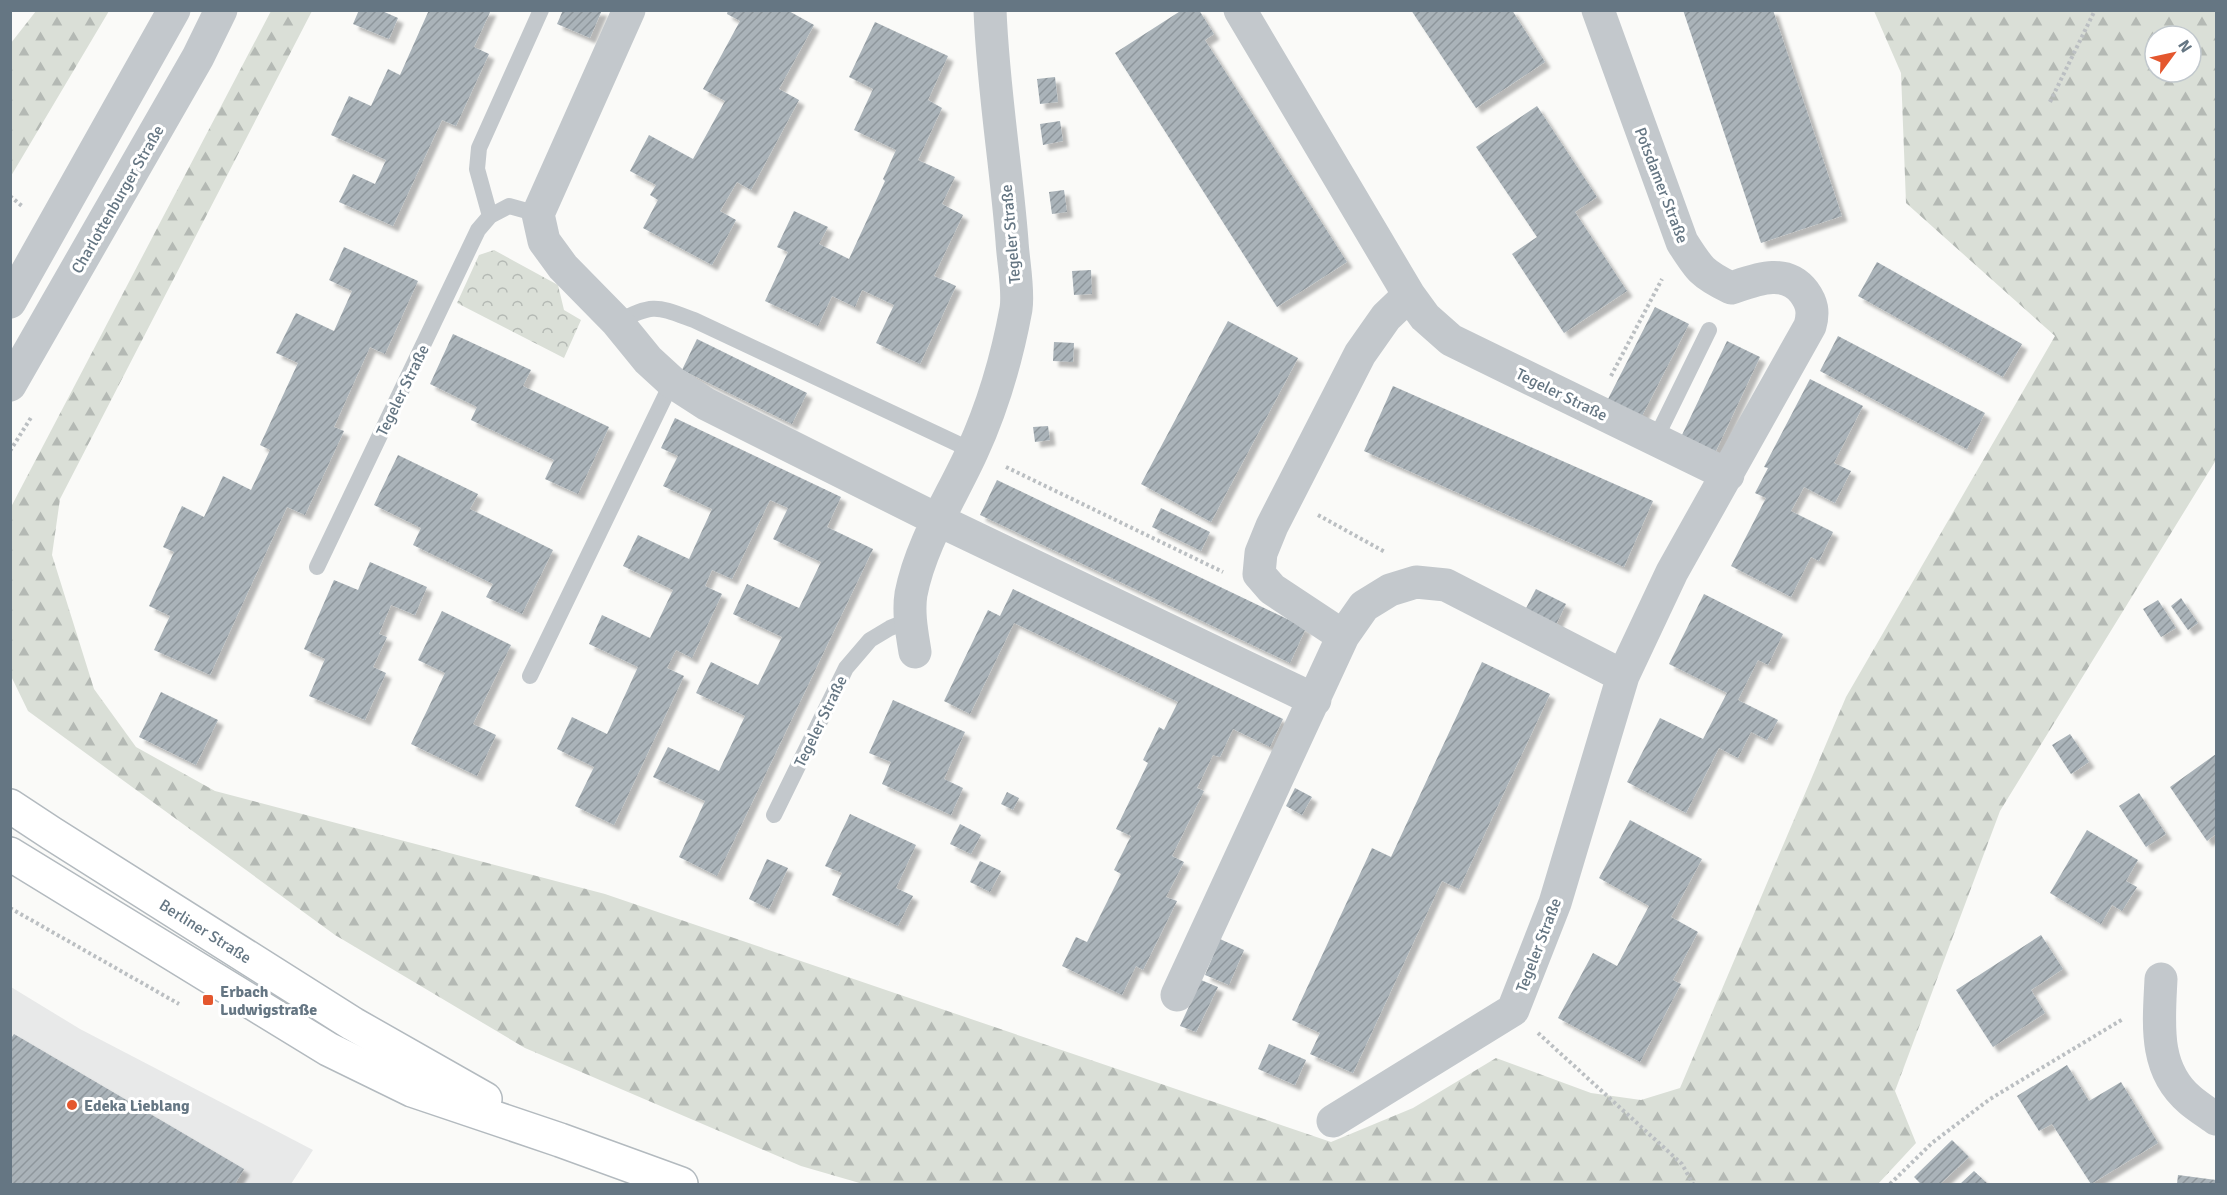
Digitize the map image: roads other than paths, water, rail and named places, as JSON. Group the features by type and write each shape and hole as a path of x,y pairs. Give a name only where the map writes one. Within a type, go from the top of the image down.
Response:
{"street":[{"path":"10,302 174,10"},
{"name":"Charlottenburger Straße","path":"10,385 198,57 221,10"},
{"path":"629,10 538,214 544,241 562,267 616,322 648,360 672,381 706,404 938,520 1315,700"},
{"name":"Tegeler Straße","path":"915,652 910,620 911,595 919,564 938,520 973,451 1002,377 1016,306 990,10"},
{"name":"Tegeler Straße","path":"1240,10 1408,295 1425,317 1451,340 1728,475"},
{"name":"Potsdamer Straße","path":"1598,10 1682,242 1706,275 1731,288 1763,277 1782,277 1799,285 1811,302"},
{"path":"1343,636 1272,589 1259,574 1261,553 1360,354 1386,318 1408,295"},
{"name":"Tegeler Straße","path":"1333,1121 1513,1010 1555,903 1623,676 1672,572 1810,326 1813,316 1811,302"},
{"path":"1177,995 1343,636 1364,606 1390,590 1416,582 1446,585 1623,676"},
{"name":"Berliner Straße","path":"10,806 353,1024 560,1140"},
{"name":"Berliner Straße","path":"10,854 328,1049 412,1090 560,1140 681,1185"},
{"path":"2160,988 2158,1025 2165,1069 2188,1099 2217,1119"}],"lane":[{"path":"538,214 509,206 490,216 477,169 479,148 542,10"},
{"name":"Tegeler Straße","path":"317,567 478,230 490,216"},
{"path":"616,322 636,312 659,307 694,320 973,451"},
{"path":"1655,440 1709,330"},
{"path":"530,676 672,381"},
{"name":"Tegeler Straße","path":"774,815 846,668 870,640 910,620"}],"place":[{"name":"Erbach Ludwigstraße","path":"208,1000"},
{"name":"Edeka Lieblang","path":"72,1105"}]}
